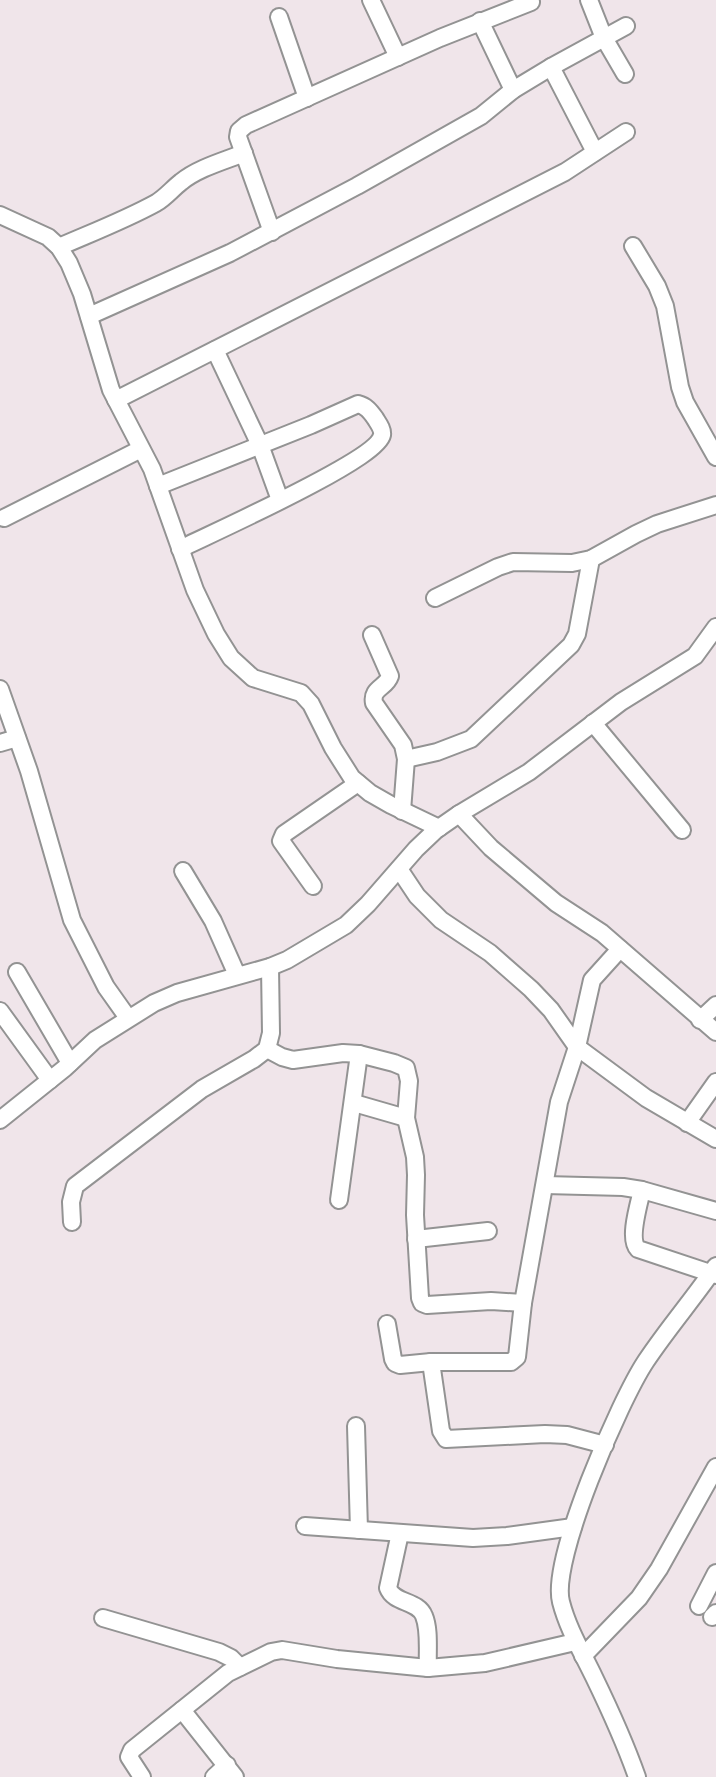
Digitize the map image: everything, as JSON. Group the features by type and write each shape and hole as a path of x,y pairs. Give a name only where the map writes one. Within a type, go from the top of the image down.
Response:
{"street":[{"path":"371,0 398,57"},
{"path":"589,0 604,38 625,74"},
{"path":"272,232 238,137 239,132 246,125 480,21 531,2"},
{"path":"279,17 307,98"},
{"path":"480,21 513,90"},
{"path":"89,316 230,254 272,232 481,116 513,90 626,26"},
{"path":"551,67 595,152"},
{"path":"116,400 565,172 626,132"},
{"path":"59,247 133,215 172,193 180,183 193,174 244,153"},
{"path":"0,231 7,218 48,237 59,247 69,264 89,316 116,400 152,469 195,590 216,634 231,658 253,678 301,693 311,704 346,768 358,783 370,793 402,811 440,828"},
{"path":"633,246 657,286 665,306 680,387 685,402 716,457"},
{"path":"215,350 260,445 280,500"},
{"path":"158,486 358,404 365,406 371,412 381,428 382,435 377,443 344,467 180,549"},
{"path":"4,518 141,449"},
{"path":"435,598 513,562 572,562 591,559 657,524 716,505"},
{"path":"406,759 437,752 471,739 571,645 577,634 591,559"},
{"path":"0,1120 95,1040 128,1018 177,993 270,967 287,960 346,925 369,904 399,868 440,828 529,772 621,702 695,656 716,627"},
{"path":"372,635 390,676 389,680 375,692 374,703 403,746 406,759 402,811"},
{"path":"0,690 29,771 72,920 106,987 128,1018"},
{"path":"593,723 682,830"},
{"path":"0,742 17,738"},
{"path":"313,886 285,849 281,841 284,834 358,783"},
{"path":"459,814 491,848 548,896 602,933 716,1032"},
{"path":"399,868 417,896 441,920 490,953 531,989 551,1010 577,1047 646,1098 716,1139"},
{"path":"183,871 213,921 237,975"},
{"path":"387,1324 395,1363 400,1365 431,1362 511,1362 515,1360 559,1102 577,1047 592,980 620,949"},
{"path":"72,1222 71,1202 75,1186 202,1089 267,1049 271,1033 270,967"},
{"path":"17,972 70,1063"},
{"path":"700,1020 716,1005"},
{"path":"0,1011 50,1080"},
{"path":"267,1049 292,1060 343,1053 359,1054 406,1068 409,1081 406,1118 415,1157 416,1239 422,1303 427,1305 491,1301 523,1303"},
{"path":"339,1200 359,1054"},
{"path":"687,1123 716,1082"},
{"path":"354,1103 406,1118"},
{"path":"545,1185 613,1186 642,1190 716,1211"},
{"path":"637,1777 618,1728 579,1649 560,1599 560,1580 573,1527 627,1394 645,1362 714,1271 638,1249 634,1245 633,1234 642,1190"},
{"path":"416,1239 488,1231"},
{"path":"431,1362 441,1431 446,1439 545,1434 567,1435 605,1445"},
{"path":"357,1426 359,1530"},
{"path":"142,1777 129,1757 129,1753 211,1685 240,1666 271,1652 282,1650 347,1660 428,1668 485,1663 579,1649 639,1598 659,1569 716,1467"},
{"path":"305,1526 473,1538 573,1527"},
{"path":"400,1533 388,1588 392,1595 419,1608 424,1614 428,1668"},
{"path":"699,1606 716,1574"},
{"path":"103,1618 219,1652 240,1666"},
{"path":"182,1710 231,1771 214,1777"}]}
